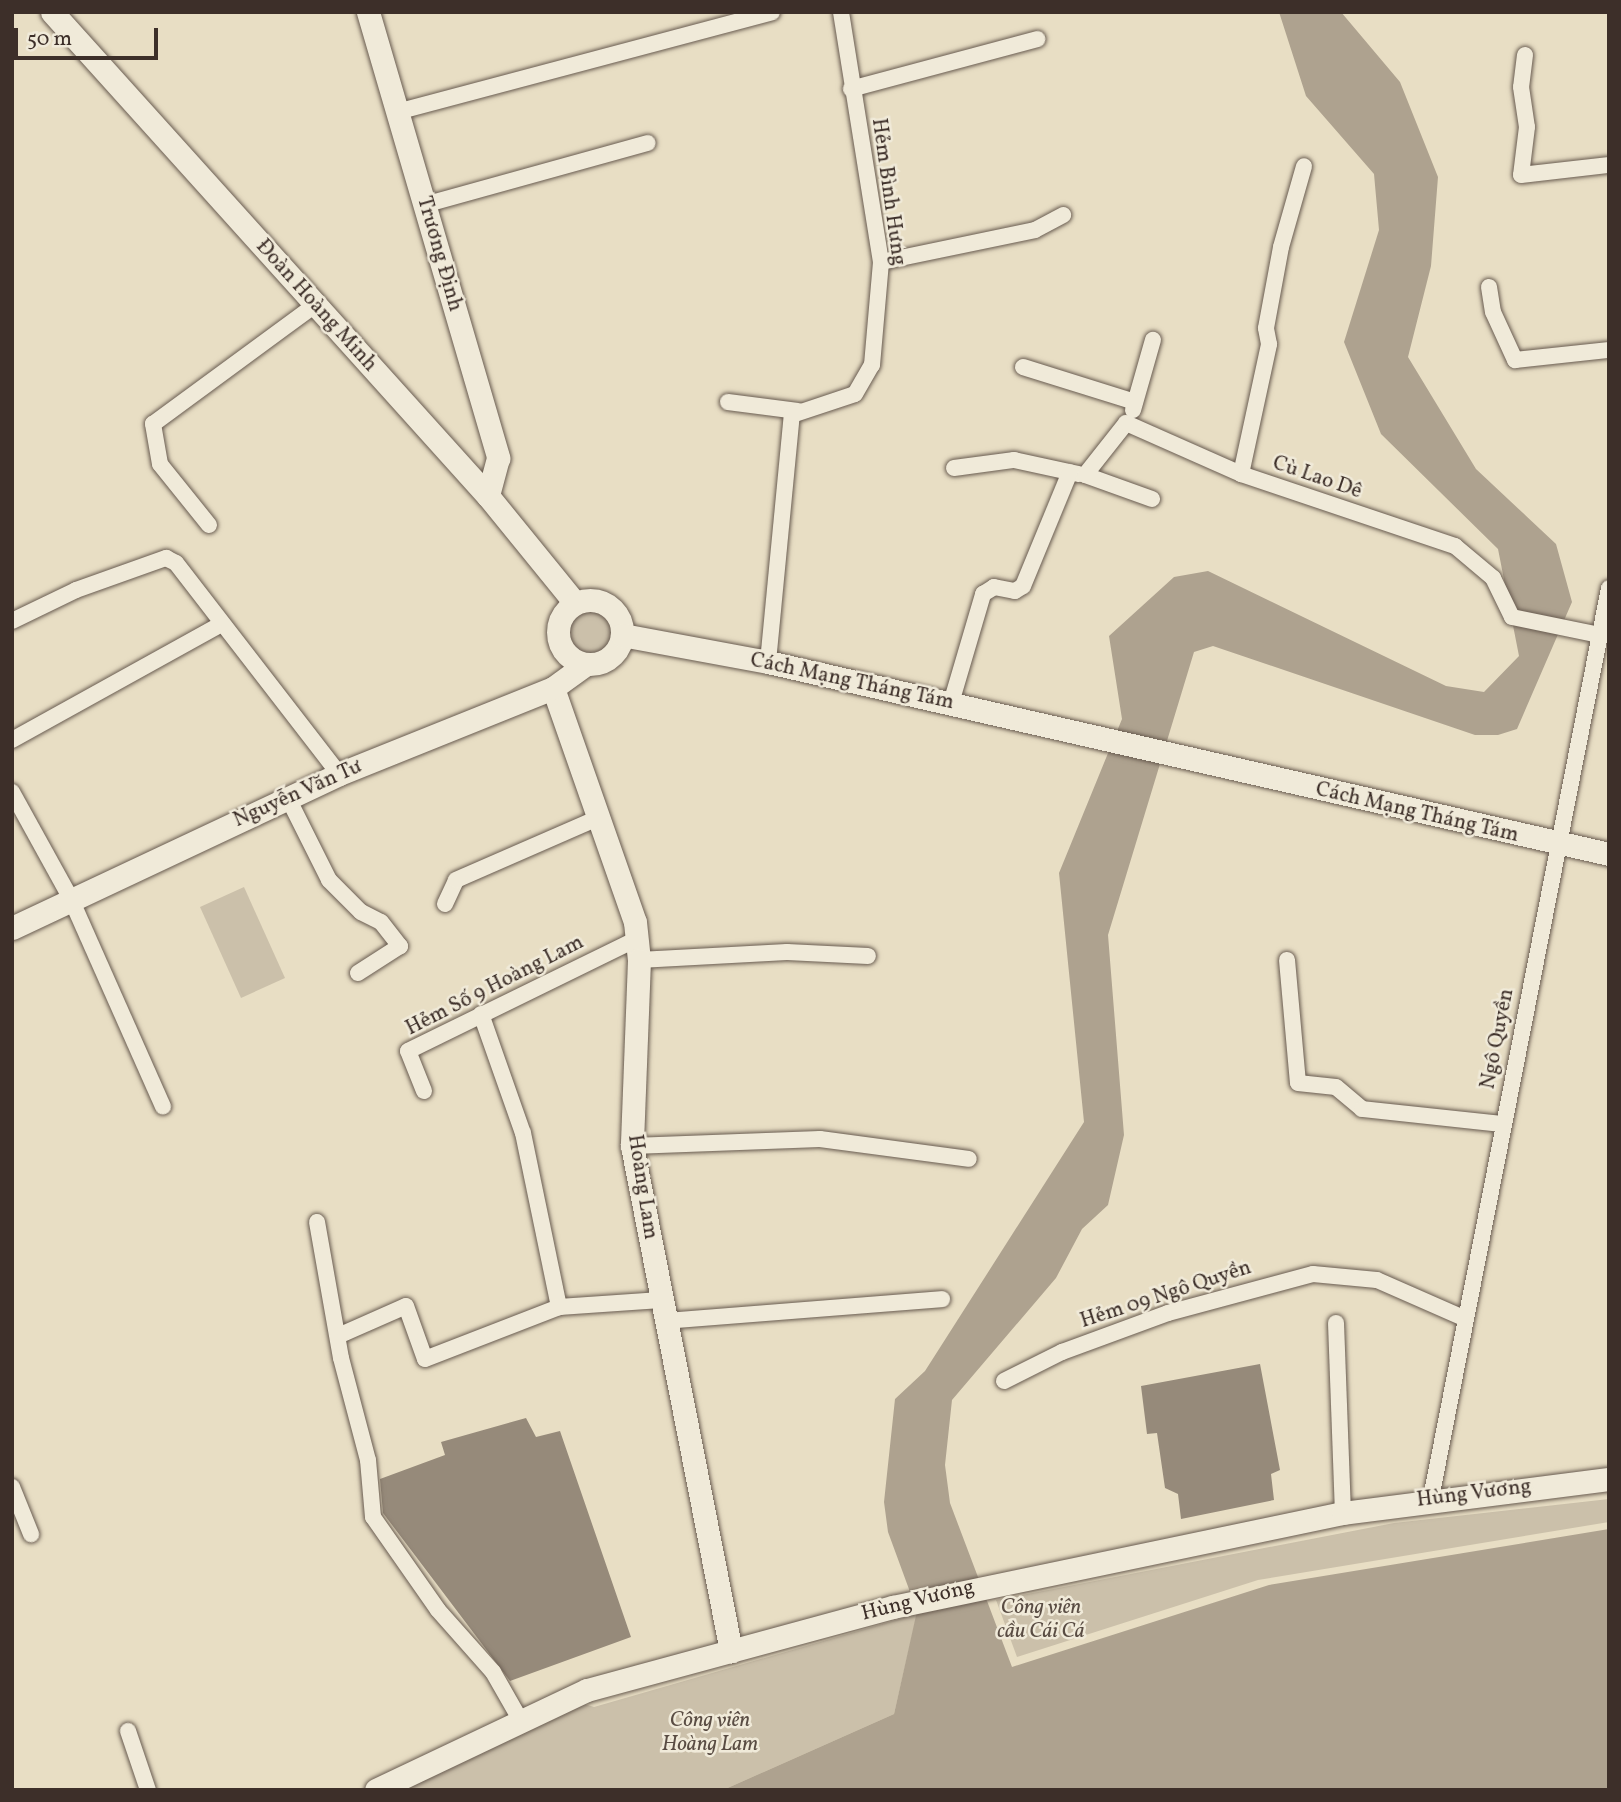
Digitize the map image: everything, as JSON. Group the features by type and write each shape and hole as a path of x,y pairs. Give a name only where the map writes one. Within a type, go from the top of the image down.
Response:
{"street":[{"name":"Đoàn Hoàng Minh","path":"52,12 488,496 575,603"},
{"name":"Trương Định","path":"369,12 498,458 488,496"},
{"path":"397,111 772,12"},
{"name":"Hẻm Bình Hưng","path":"797,411 855,394 872,365 881,262 851,89 841,12"},
{"path":"851,89 1037,39"},
{"path":"1525,55 1521,87 1527,127 1521,175 1609,165"},
{"path":"424,205 648,143"},
{"path":"1241,474 1269,344 1266,328 1281,247 1304,166"},
{"path":"881,262 1024,232 1063,215"},
{"path":"1489,287 1493,312 1515,360 1609,350"},
{"path":"209,524 160,464 153,424 315,305"},
{"path":"951,703 983,594 994,587 1015,591 1023,586 1078,474 1129,423 1153,340"},
{"path":"1023,367 1135,401"},
{"path":"728,402 797,411 787,444 768,662"},
{"name":"Cù Lao Dê","path":"1129,423 1241,474 1455,546 1493,578 1512,617 1600,635"},
{"path":"954,468 1014,460 1078,474 1152,499"},
{"path":"12,621 100,580 166,558 176,563 339,774"},
{"name":"Ngô Quyền","path":"1431,1498 1556,846 1609,588"},
{"path":"575,603 608,606 622,635 614,654 585,664 566,655 557,637 561,617 575,603"},
{"path":"12,740 221,624"},
{"name":"Cách Mạng Tháng Tám","path":"622,635 768,662 1082,733 1185,760 1556,846 1609,854"},
{"name":"Nguyễn Văn Tư","path":"12,928 339,774 553,688 585,664"},
{"name":"Hoàng Lam","path":"553,688 598,818 638,949 632,1146 731,1651"},
{"path":"12,792 71,899 163,1107"},
{"path":"288,798 329,880 361,912 381,922 400,946 358,973"},
{"path":"445,904 456,880 598,818"},
{"path":"638,949 868,956"},
{"name":"Hẻm Số 9 Hoàng Lam","path":"424,1091 408,1051 481,1014 638,949"},
{"path":"1287,960 1298,1083 1336,1087 1362,1109 1503,1124"},
{"path":"481,1014 523,1133 559,1307"},
{"path":"632,1146 820,1139 969,1159"},
{"path":"317,1222 338,1336 368,1460 373,1517 438,1610 493,1672 521,1721"},
{"name":"Hẻm 09 Ngô Quyền","path":"1004,1381 1062,1352 1168,1313 1313,1274 1377,1280 1466,1319"},
{"path":"338,1336 406,1306 425,1359 559,1307 663,1310 942,1299"},
{"path":"1336,1323 1343,1513"},
{"name":"Hùng Vương","path":"376,1790 587,1690 893,1607 996,1582 1343,1513 1431,1498 1609,1479"},
{"path":"12,1487 31,1534"},
{"path":"128,1731 148,1790"}],"green space":[{"path":"589,611 606,617 612,634 606,651 589,657 572,651 566,634 572,617"},
{"path":"244,887 285,978 241,998 200,907"},
{"name":"Công viên cầu Cái Cá","path":"1609,1499 1609,1522 1258,1580 1017,1657 996,1600 1394,1523"},
{"name":"Công viên Hoàng Lam","path":"917,1614 894,1714 723,1790 405,1790 575,1701 594,1707"}],"shaded area":[{"path":"1279,12 1341,12 1400,82 1438,177 1431,266 1408,357 1476,469 1556,544 1572,602 1517,729 1498,735 1475,735 1213,646 1194,652 1108,935 1124,1135 1108,1205 1082,1229 1056,1278 952,1400 945,1465 950,1503 1012,1667 1269,1585 1609,1529 1609,1790 723,1790 894,1714 917,1611 888,1532 884,1502 895,1399 925,1371 1084,1122 1059,873 1122,719 1109,636 1174,577 1208,571 1446,686 1484,692 1519,656 1498,549 1381,434 1344,342 1379,230 1374,174 1306,96"}],"building":[{"path":"1260,1364 1280,1470 1271,1474 1274,1500 1181,1519 1178,1494 1165,1488 1157,1433 1147,1434 1141,1386"},
{"path":"526,1418 536,1437 560,1431 631,1637 510,1681 383,1513 380,1479 445,1455 441,1442"}]}
